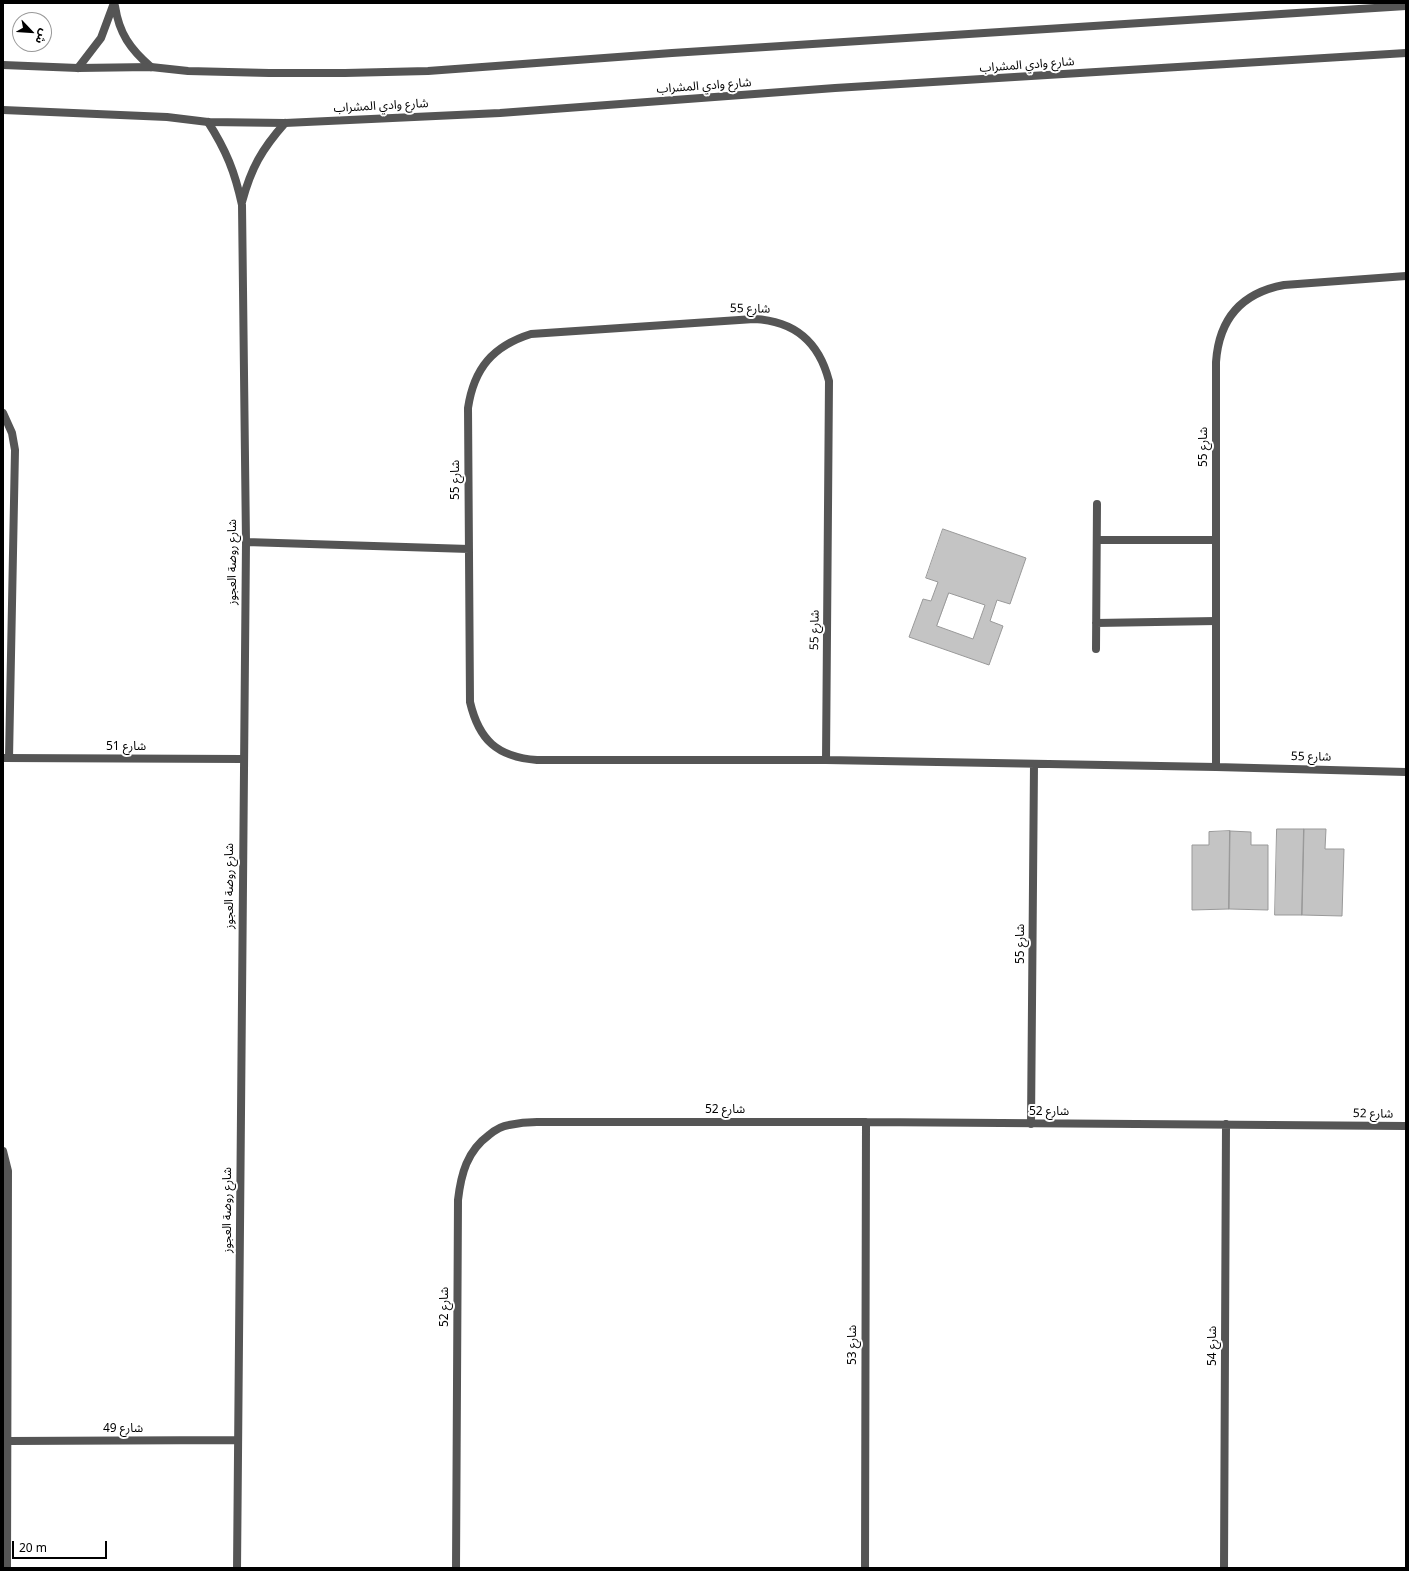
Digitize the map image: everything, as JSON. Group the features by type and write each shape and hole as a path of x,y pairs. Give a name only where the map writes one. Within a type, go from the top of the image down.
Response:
{"street":[{"path":"114,3 117,21 125,39 136,54 150,67"},
{"path":"78,68 101,38 114,3"},
{"path":"3,65 78,68 150,67 188,71 269,73 428,71 679,52 1406,6"},
{"name":"شارع وادي المشراب","path":"3,110 166,117 208,122 285,122 500,112 827,89 1406,53"},
{"name":"شارع روضة العجوز","path":"208,122 230,161 242,205 246,542 237,1568"},
{"name":"شارع روضة العجوز","path":"242,205 248,182 257,160 270,140 285,122"},
{"name":"شارع 55","path":"1216,767 1216,362 1217,346 1222,331 1230,317 1240,305 1253,295 1268,288 1284,285 1406,276"},
{"name":"شارع 55","path":"826,760 829,382 825,367 818,353 809,341 797,331 777,322 754,319 531,334 517,338 504,345 482,366 470,394 468,408 468,549 470,702 474,718 481,732 492,744 506,754 521,759 537,760 826,760 1406,772"},
{"name":"شارع 51","path":"3,412 12,433 15,450 6,758 243,759"},
{"path":"1096,649 1097,504"},
{"path":"1096,540 1216,540"},
{"path":"246,542 468,549"},
{"path":"1096,623 1216,621"},
{"name":"شارع 55","path":"1031,1124 1034,764"},
{"name":"شارع 52","path":"456,1568 458,1200 463,1171 468,1159 476,1147 497,1129 522,1122 866,1122 1406,1126"},
{"name":"شارع 53","path":"864,1568 866,1122"},
{"name":"شارع 54","path":"1224,1568 1226,1124"},
{"path":"3,1151 8,1171 7,1568"},
{"name":"شارع 49","path":"8,1441 238,1440"}],"building":[{"path":"943,529 1026,558 1010,604 997,600 990,621 1003,626 989,665 909,637 923,599 931,601 938,582 926,578","holes":["949,593 985,605 973,639 937,626"]},
{"path":"1277,829 1304,829 1302,915 1275,915"},
{"path":"1304,829 1326,829 1325,849 1344,849 1342,916 1302,915"},
{"path":"1230,831 1229,909 1192,910 1192,845 1209,845 1209,832"},
{"path":"1230,831 1251,832 1251,845 1268,845 1268,910 1229,909"}]}
